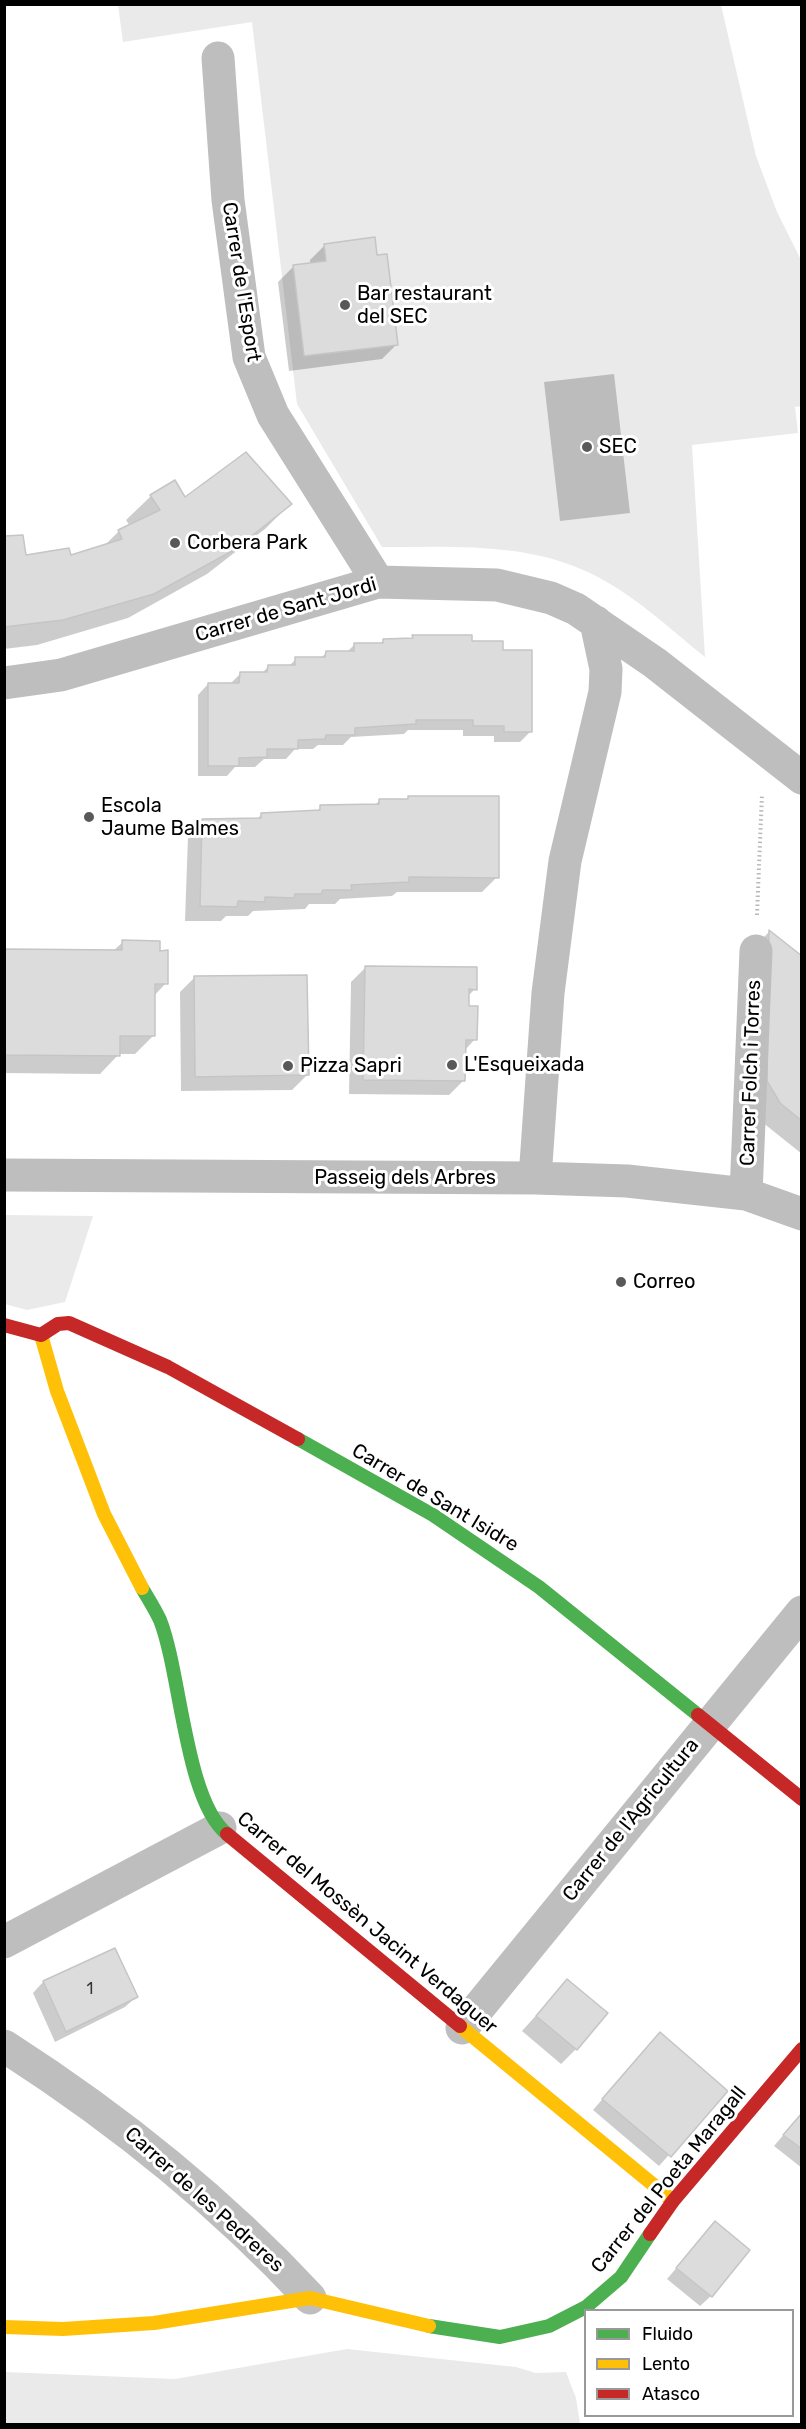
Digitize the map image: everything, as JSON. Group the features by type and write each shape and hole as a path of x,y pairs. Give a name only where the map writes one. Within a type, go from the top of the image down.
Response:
{"street":[{"name":"Carrer de l'Esport","path":"218,58 228,200 249,357 273,415 378,582"},
{"name":"Carrer de Sant Jordi","path":"4,683 61,675 378,582 497,585 552,598 576,609 655,663 801,778"},
{"path":"535,1178 548,993 565,861 605,692 606,669 596,622"},
{"name":"Carrer Folch i Torres","path":"746,1194 756,951"},
{"name":"Passeig dels Arbres","path":"4,1175 535,1178 627,1182 746,1194 801,1214"},
{"name":"Carrer de Sant Isidre","path":"42,1335 58,1324 69,1323 168,1366 433,1515 539,1587 801,1799"},
{"path":"4,1325 42,1335"},
{"name":"Carrer del Mossèn Jacint Verdaguer","path":"42,1335 57,1391 104,1514 160,1621 201,1793 220,1828 673,2201"},
{"name":"Carrer de l'Agricultura","path":"462,2028 801,1612"},
{"path":"4,1942 220,1828"},
{"name":"Carrer de les Pedreres","path":"4,2046 151,2148 263,2248 310,2298"},
{"name":"Carrer del Poeta Maragall","path":"310,2298 436,2328 500,2337 549,2326 586,2307 621,2277 673,2201 801,2049"},
{"path":"4,2327 63,2329 154,2323 310,2298"}],"path":[{"path":"756,951 763,748"}],"shaded area":[{"path":"118,5 721,5 756,156 777,212 801,260 802,406 795,407 798,433 692,445 705,657 621,590 566,563 514,551 488,548 382,547 297,404 252,22 123,42"},
{"name":"SEC","path":"614,374 630,513 560,521 544,382"},
{"path":"5,1215 93,1216 65,1302 27,1310 5,1304"},
{"path":"347,2349 516,2367 536,2373 566,2372 576,2398 580,2424 5,2424 5,2372 175,2379"}],"building":[{"name":"Bar restaurant del SEC","path":"375,237 377,255 387,254 398,345 304,356 293,265 326,261 324,244"},
{"name":"Corbera Park","path":"246,452 292,504 234,550 154,594 63,620 4,627 4,536 23,535 26,555 69,548 71,555 122,539 118,530 160,510 150,495 175,480 185,497"},
{"path":"412,635 472,635 472,641 503,641 503,650 532,650 532,732 504,732 504,726 473,726 473,720 416,720 416,724 355,728 355,735 326,735 325,739 298,740 298,749 267,749 267,757 239,758 239,766 208,766 208,683 239,683 240,672 267,672 268,665 295,665 295,657 325,657 326,651 354,651 354,643 383,643 383,639 413,638"},
{"path":"408,796 499,796 499,878 409,877 409,882 351,885 352,890 323,890 321,894 295,894 294,898 265,897 265,902 238,901 237,907 200,906 202,819 261,818 261,813 320,810 320,805 379,804 379,799 408,799"},
{"path":"769,930 802,956 802,1121 780,1103 767,1081"},
{"path":"122,940 160,941 160,951 168,950 168,984 155,984 155,1036 120,1036 120,1056 4,1055 4,949 122,950"},
{"path":"365,966 477,967 477,990 469,989 469,1006 478,1006 477,1040 466,1040 465,1081 363,1080"},
{"path":"307,975 309,1075 195,1077 194,976"},
{"path":"115,1948 138,1997 66,2032 43,1981"},
{"path":"567,1979 608,2013 577,2050 536,2016"},
{"path":"660,2032 728,2091 671,2157 602,2099"},
{"path":"802,2113 802,2149 783,2135"},
{"path":"715,2221 750,2250 712,2297 676,2268"}],"traffic: fast":[{"path":"298,1439 433,1515 539,1587 698,1715"},
{"path":"142,1588 160,1620 167,1643 193,1765 202,1794 213,1817 227,1834"},
{"path":"429,2326 500,2337 549,2326 586,2307 621,2277 650,2234"}],"traffic: slow":[{"path":"41,1335 57,1391 104,1514 142,1588"},
{"path":"460,2026 673,2201"},
{"path":"4,2327 63,2329 154,2323 310,2298 429,2326"}],"traffic: jam":[{"path":"4,1325 41,1335 58,1324 69,1323 168,1367 298,1439"},
{"path":"698,1715 802,1799"},
{"path":"227,1834 460,2026"},
{"path":"650,2234 673,2201 802,2049"}],"place":[{"name":"Bar restaurant del SEC","path":"345,305"},
{"name":"SEC","path":"587,447"},
{"name":"Corbera Park","path":"175,543"},
{"name":"Escola Jaume Balmes","path":"89,817"},
{"name":"L'Esqueixada","path":"452,1065"},
{"name":"Pizza Sapri","path":"288,1066"},
{"name":"Correo","path":"621,1282"}]}
